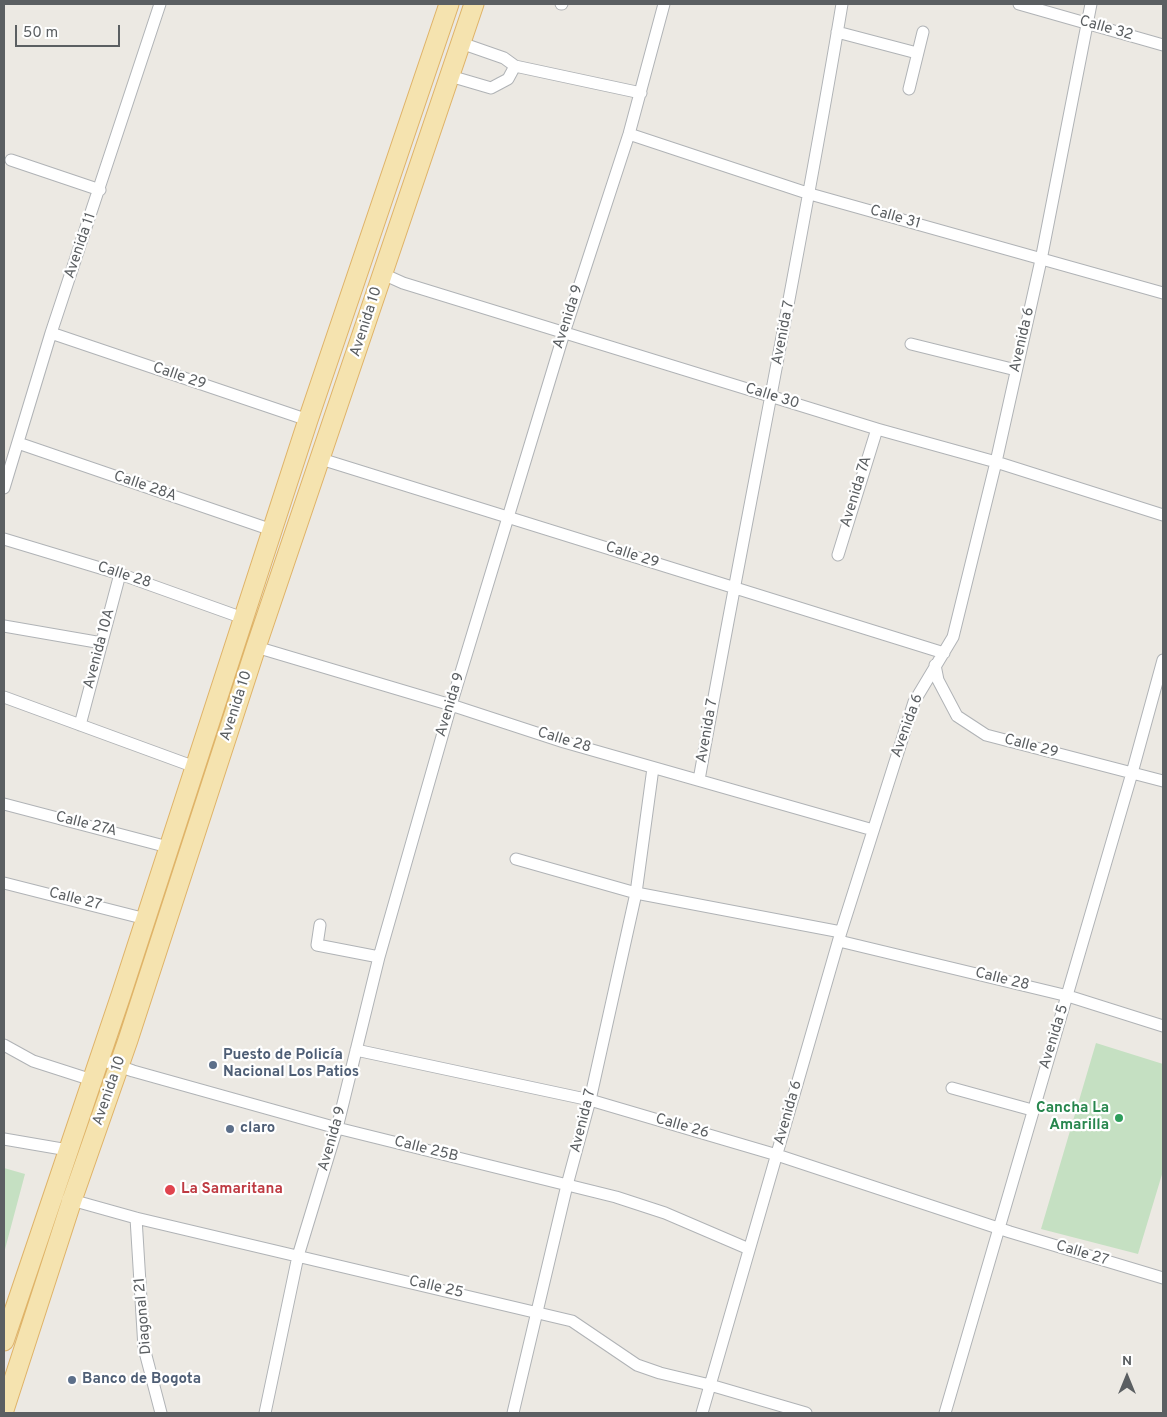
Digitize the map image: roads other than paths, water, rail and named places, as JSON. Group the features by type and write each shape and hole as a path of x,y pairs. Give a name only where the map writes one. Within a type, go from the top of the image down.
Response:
{"main road":[{"name":"Avenida 10","path":"4,1341 146,919 308,420 449,4"},
{"name":"Avenida 10","path":"4,1410 256,647 474,4"}],"street":[{"name":"Avenida 11","path":"4,488 51,334 160,4"},
{"name":"Avenida 9","path":"265,1413 298,1256 337,1128 379,957 451,704 564,333 629,134 664,4"},
{"name":"Avenida 7","path":"699,780 733,588 810,194 842,4"},
{"name":"Calle 32","path":"1019,4 1163,45"},
{"name":"Avenida 6","path":"702,1413 840,937 914,702 953,637 996,462 1041,260 1091,4"},
{"path":"838,32 917,53"},
{"path":"909,90 923,32"},
{"path":"461,43 504,58 515,66 641,93"},
{"path":"450,76 491,88 508,79 515,66"},
{"name":"Calle 31","path":"629,134 810,194 1041,260 1162,289"},
{"path":"10,160 100,190"},
{"name":"Calle 30","path":"383,274 403,283 564,333 877,429 996,462 1163,515"},
{"name":"Calle 29","path":"51,334 308,420"},
{"path":"911,344 1016,370"},
{"name":"Avenida 7A","path":"838,555 877,429"},
{"name":"Calle 28A","path":"18,444 272,530"},
{"name":"Calle 29","path":"321,459 944,653"},
{"name":"Calle 28","path":"4,539 120,574 243,618"},
{"name":"Avenida 10A","path":"80,725 120,574"},
{"path":"4,626 102,643"},
{"name":"Calle 28","path":"256,647 451,704 564,742 873,830"},
{"name":"Avenida 5","path":"945,1413 1000,1228 1032,1110 1068,996 1163,660"},
{"name":"Calle 29","path":"935,665 938,680 957,716 986,735 1163,781"},
{"path":"4,697 195,767"},
{"name":"Avenida 7","path":"513,1413 539,1313 567,1185 590,1100 636,893 653,768"},
{"name":"Calle 27A","path":"4,804 168,847"},
{"name":"Calle 28","path":"516,859 636,893 840,937 1068,996 1163,1026"},
{"name":"Calle 27","path":"4,883 146,919"},
{"path":"320,925 317,945 379,957"},
{"path":"4,1045 33,1061 92,1080"},
{"name":"Calle 26","path":"356,1050 590,1100 777,1155 1000,1228"},
{"name":"Calle 25B","path":"99,1059 337,1128 616,1197 665,1213 749,1249"},
{"path":"952,1088 1032,1110"},
{"path":"4,1140 68,1150"},
{"name":"Calle 25","path":"53,1194 136,1218 572,1321 637,1365 806,1413"},
{"name":"Diagonal 21","path":"136,1218 144,1348 161,1413"},
{"name":"Calle 27","path":"1000,1228 1163,1278"}],"place":[{"name":"Puesto de Policía Nacional Los Patios","path":"213,1065"},
{"name":"Cancha La Amarilla","path":"1119,1118"},
{"name":"claro","path":"230,1129"},
{"name":"La Samaritana","path":"170,1190"},
{"name":"Banco de Bogota","path":"72,1380"}]}
